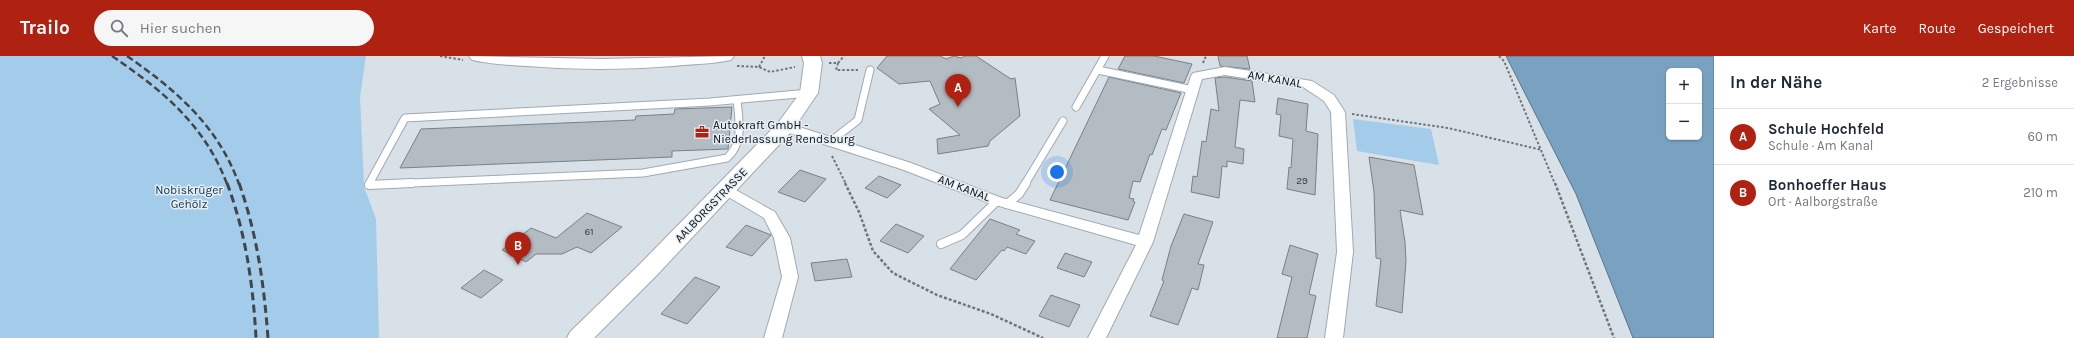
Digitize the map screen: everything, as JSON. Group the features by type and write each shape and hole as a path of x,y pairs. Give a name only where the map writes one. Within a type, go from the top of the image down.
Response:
{"street":[{"path":"478,56 567,65 676,62 726,56"},
{"name":"AALBORGSTRASSE","path":"579,338 648,270 785,128 810,93 813,63 811,56"},
{"name":"AM KANAL","path":"1097,338 1145,242 1197,76 1225,71 1307,84 1329,98 1338,112"},
{"path":"1334,338 1345,252 1338,112"},
{"name":"AM KANAL","path":"785,128 831,141 906,166 1002,203 1145,242"},
{"path":"725,189 770,215 782,238 790,277 774,338"}],"lane":[{"path":"1076,107 1105,56"},
{"path":"831,141 858,120 870,70"},
{"path":"1098,70 1193,90"},
{"path":"737,100 738,145 735,153 727,158 643,173 369,185 406,118 737,100 810,93"},
{"path":"941,244 962,235 1002,203 1019,194 1062,121"}],"path":[{"path":"760,67 765,56"},
{"path":"1499,56 1504,61 1542,150 1614,338"},
{"path":"838,63 836,70 870,70"},
{"path":"1338,112 1407,120 1512,141 1542,150"},
{"path":"831,141 832,155 859,212 873,251 893,273 937,295 991,314 1043,338"}],"green space":[{"name":"Nobiskrüger Gehölz","path":"0,56 366,56 360,97 364,187 376,219 379,338 0,338"},
{"path":"1353,119 1431,129 1439,165 1357,151"}],"shaded area":[{"path":"1506,56 1714,56 1714,338 1633,338 1576,194"}],"building":[{"path":"887,56 940,56 946,59 954,56 961,58 965,56 976,56 1011,79 1015,78 1020,116 990,141 988,146 938,154 937,139 960,135 929,109 940,104 930,81 899,84 877,68"},
{"path":"1125,56 1154,56 1192,64 1184,83 1118,69"},
{"path":"1218,56 1247,56 1250,69 1220,66"},
{"path":"1109,77 1181,93 1166,130 1162,129 1152,155 1150,154 1140,182 1133,181 1129,198 1134,199 1133,201 1135,202 1128,220 1050,200"},
{"path":"1225,77 1252,81 1255,102 1240,100 1235,147 1244,149 1243,164 1227,161 1227,167 1222,166 1219,198 1191,192 1193,176 1197,177 1202,141 1206,142 1211,109 1219,111 1215,78"},
{"path":"1278,98 1308,104 1306,131 1318,134 1315,195 1287,189 1289,167 1291,168 1293,139 1279,136 1281,115 1276,114"},
{"path":"732,107 728,149 672,151 672,157 400,168 421,129 635,120 636,116 674,114 675,109"},
{"path":"1369,157 1414,165 1423,215 1400,210 1405,242 1406,261 1402,313 1376,306 1381,259 1376,258 1374,192"},
{"path":"800,170 826,179 805,202 778,192"},
{"path":"879,176 901,185 887,198 865,188"},
{"path":"587,213 622,227 591,253 577,247 562,254 536,254 526,262 502,250 531,228 556,238"},
{"path":"1184,214 1213,222 1198,264 1204,265 1198,290 1192,288 1178,325 1150,316 1164,281 1162,280 1171,246"},
{"path":"990,219 1020,230 1016,234 1035,241 1026,254 1007,247 1004,251 1002,250 976,280 950,269"},
{"path":"896,224 924,236 908,253 880,241"},
{"path":"746,225 771,235 752,256 726,247"},
{"path":"1290,245 1318,254 1309,294 1316,296 1307,338 1277,338 1292,277 1282,274"},
{"path":"1065,253 1092,262 1084,277 1057,268"},
{"path":"847,259 852,277 815,281 811,263"},
{"path":"484,270 503,280 481,298 461,288"},
{"path":"695,277 720,287 687,324 661,314"},
{"path":"1051,295 1080,305 1069,327 1039,316"}],"railway":[{"path":"112,56 148,82 180,111 207,144 218,163 227,184"},
{"path":"127,56 162,82 194,111 220,144 239,184"},
{"path":"227,183 234,202 248,259 256,338"},
{"path":"239,183 251,221 259,259 268,338"}],"place":[{"name":"Schule Hochfeld","path":"958,107"},
{"name":"Autokraft GmbH - Niederlassung Rendsburg","path":"702,132"},
{"name":"Bonhoeffer Haus","path":"518,265"}]}
